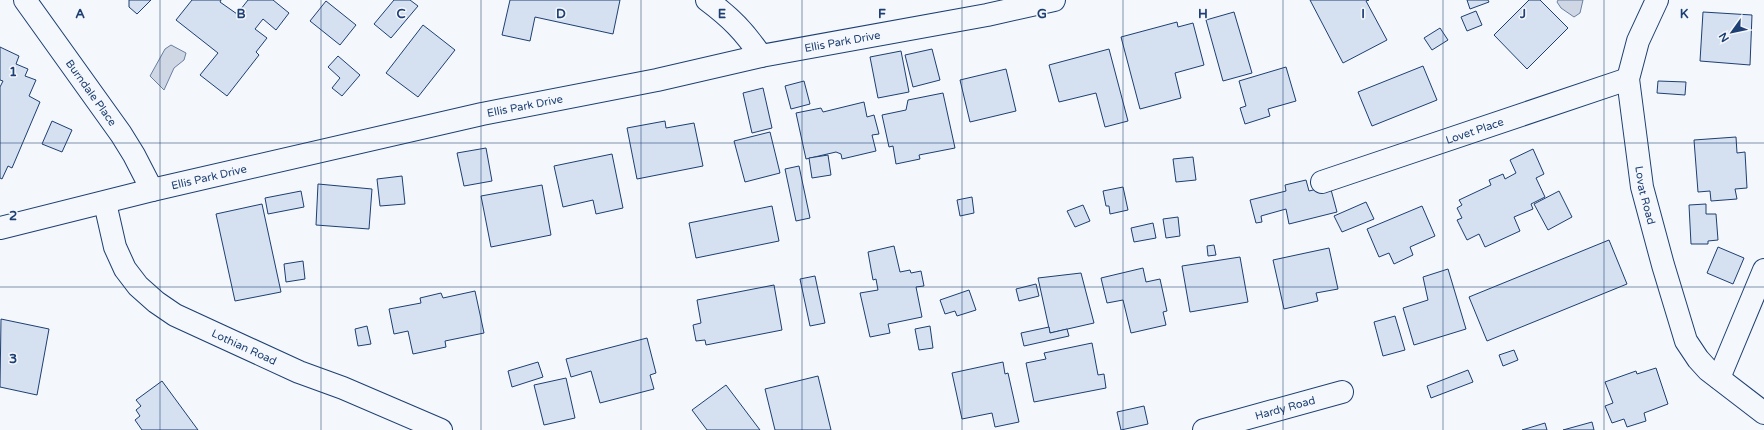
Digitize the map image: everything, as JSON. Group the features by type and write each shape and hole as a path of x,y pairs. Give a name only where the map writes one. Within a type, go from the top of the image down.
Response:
{"street":[{"name":"Burndale Place","path":"25,0 121,134 134,155 152,190"},
{"path":"707,0 727,15 746,34 761,56"},
{"name":"Ellis Park Drive","path":"0,228 105,203 152,190 482,114 657,80 761,56 987,15 1054,0"},
{"name":"Lovat Road","path":"1657,0 1638,41 1628,79 1642,187 1662,265 1686,341 1698,359 1719,378 1764,413"},
{"name":"Lovet Place","path":"1322,182 1628,79"},
{"name":"Lothian Road","path":"105,203 115,247 125,270 138,286 156,302 175,315 299,372 343,388 441,430"},
{"path":"1719,378 1764,270"},
{"name":"Hardy Road","path":"1204,430 1342,392"}],"shaded area":[{"path":"1558,0 1583,0 1580,13 1574,17 1561,8 1557,2"},
{"path":"171,45 186,53 184,60 174,68 164,90 150,76 165,49"}],"building":[{"path":"129,0 151,0 137,14 129,7"},
{"path":"192,0 221,0 220,2 237,14 248,0 273,0 289,13 276,30 263,19 255,29 267,38 256,52 259,55 227,96 200,75 218,53 176,20"},
{"path":"394,0 410,0 418,6 391,38 374,24"},
{"path":"510,0 620,0 613,34 535,17 530,41 502,35"},
{"path":"1310,0 1369,0 1366,1 1387,40 1343,63"},
{"path":"1467,0 1488,0 1489,2 1470,9"},
{"path":"1529,0 1540,0 1568,28 1527,69 1494,35"},
{"path":"326,1 356,25 340,45 310,21"},
{"path":"1476,11 1482,25 1467,31 1461,17"},
{"path":"1234,12 1252,73 1223,81 1206,20"},
{"path":"1703,12 1752,15 1750,65 1700,61"},
{"path":"1177,22 1178,27 1193,23 1204,65 1175,73 1181,98 1140,109 1121,37"},
{"path":"423,25 455,50 418,97 386,73"},
{"path":"1440,28 1448,40 1432,50 1424,38"},
{"path":"0,47 19,56 16,64 28,69 25,76 36,80 29,96 40,102 12,168 8,166 2,179 0,178 0,87 3,81 0,80"},
{"path":"932,49 940,80 913,87 905,55"},
{"path":"1109,49 1128,121 1105,127 1096,93 1059,102 1049,65"},
{"path":"901,51 909,92 878,98 870,57"},
{"path":"338,56 360,75 342,96 332,88 340,78 328,67"},
{"path":"1423,66 1437,100 1372,126 1358,92"},
{"path":"1286,67 1296,101 1268,109 1270,116 1245,124 1240,108 1246,106 1239,81"},
{"path":"1006,69 1016,111 970,122 960,80"},
{"path":"804,81 810,104 791,109 785,86"},
{"path":"1658,81 1686,82 1685,95 1657,93"},
{"path":"763,88 772,128 752,133 743,93"},
{"path":"943,93 955,148 919,155 920,159 896,164 893,146 889,147 882,115 906,110 908,100"},
{"path":"864,102 867,117 874,115 879,134 872,135 876,151 842,159 841,154 836,152 806,159 796,113 821,108 823,112"},
{"path":"52,121 72,130 62,152 42,144"},
{"path":"665,121 666,128 694,123 703,166 637,179 627,128"},
{"path":"770,132 780,173 745,182 734,141"},
{"path":"1736,137 1737,153 1745,152 1747,188 1735,189 1737,199 1711,201 1710,191 1698,192 1694,140"},
{"path":"486,148 492,181 464,186 457,153"},
{"path":"1533,149 1544,174 1536,178 1545,197 1531,204 1533,209 1514,217 1520,231 1485,247 1479,234 1467,240 1457,220 1462,218 1457,208 1462,205 1459,200 1491,185 1489,180 1503,174 1505,179 1516,173 1510,160"},
{"path":"612,154 623,208 596,214 593,200 563,207 554,166"},
{"path":"828,155 831,175 812,178 809,158"},
{"path":"1193,157 1196,180 1176,182 1173,159"},
{"path":"799,166 810,218 796,221 785,169"},
{"path":"402,176 405,204 380,206 377,179"},
{"path":"1306,180 1309,191 1330,186 1337,212 1289,224 1286,209 1261,216 1262,222 1256,223 1250,200 1286,191 1285,185"},
{"path":"318,184 372,189 369,229 316,225"},
{"path":"542,185 551,235 491,247 481,196"},
{"path":"1123,187 1128,210 1110,214 1109,206 1106,206 1103,191"},
{"path":"301,191 304,207 268,214 265,198"},
{"path":"1559,191 1572,217 1548,230 1534,204"},
{"path":"972,197 974,213 960,216 957,200"},
{"path":"1366,202 1374,219 1342,232 1334,216"},
{"path":"262,204 281,292 235,301 216,214"},
{"path":"1706,204 1706,214 1716,214 1718,240 1708,241 1708,244 1691,244 1689,205"},
{"path":"1083,205 1090,221 1075,227 1067,211"},
{"path":"772,206 779,241 696,258 689,223"},
{"path":"1422,206 1435,236 1410,247 1413,255 1394,264 1389,253 1379,257 1367,229"},
{"path":"1178,217 1180,236 1166,238 1163,219"},
{"path":"1153,223 1156,238 1134,242 1131,228"},
{"path":"1609,240 1627,284 1487,341 1469,297"},
{"path":"1214,245 1216,255 1208,256 1207,246"},
{"path":"894,246 900,272 910,270 911,273 921,271 924,286 916,287 922,317 888,324 890,333 870,337 860,293 878,290 876,279 873,280 868,252"},
{"path":"1718,247 1744,258 1733,284 1707,273"},
{"path":"1329,248 1338,289 1316,293 1318,301 1284,309 1273,260"},
{"path":"1240,257 1248,302 1190,312 1182,266"},
{"path":"303,261 305,279 286,282 284,264"},
{"path":"1143,268 1146,282 1160,279 1167,311 1163,312 1166,325 1131,333 1123,300 1107,303 1101,278"},
{"path":"1448,269 1466,329 1414,345 1403,308 1428,300 1423,277"},
{"path":"1081,273 1094,323 1050,333 1038,278"},
{"path":"815,276 825,323 810,326 800,279"},
{"path":"1036,284 1039,296 1019,301 1016,289"},
{"path":"774,285 782,330 706,345 705,340 696,341 693,325 701,323 697,300"},
{"path":"969,290 976,310 957,316 955,311 945,314 940,300"},
{"path":"475,291 484,333 445,341 446,347 413,354 408,331 394,334 389,309 421,303 420,298 441,293 443,298"},
{"path":"1395,316 1405,350 1383,356 1374,322"},
{"path":"1,319 49,329 37,395 0,387"},
{"path":"367,326 371,344 358,346 355,329"},
{"path":"930,326 933,348 919,350 915,329"},
{"path":"1049,327 1050,333 1067,329 1069,336 1024,346 1021,333"},
{"path":"647,338 656,373 650,375 654,389 600,403 591,371 571,377 566,359"},
{"path":"1092,343 1098,375 1104,374 1106,388 1034,402 1026,363 1046,359 1044,353"},
{"path":"1514,350 1518,360 1503,366 1499,355"},
{"path":"538,362 543,377 512,387 508,371"},
{"path":"1003,362 1005,374 1008,373 1019,422 995,427 992,413 962,419 952,373"},
{"path":"1656,368 1668,404 1644,413 1646,421 1627,427 1624,419 1612,423 1605,406 1613,403 1605,382 1636,371 1637,374"},
{"path":"1468,370 1473,382 1431,398 1427,386"},
{"path":"818,376 831,430 775,430 765,389"},
{"path":"566,378 575,418 544,425 534,385"},
{"path":"162,381 198,430 142,430 135,420 140,416 136,410 141,406 136,400"},
{"path":"726,385 760,430 707,430 692,410"},
{"path":"1144,406 1148,424 1121,430 1117,412"},
{"path":"1592,422 1594,430 1563,430"},
{"path":"1545,423 1547,430 1522,430"}]}
